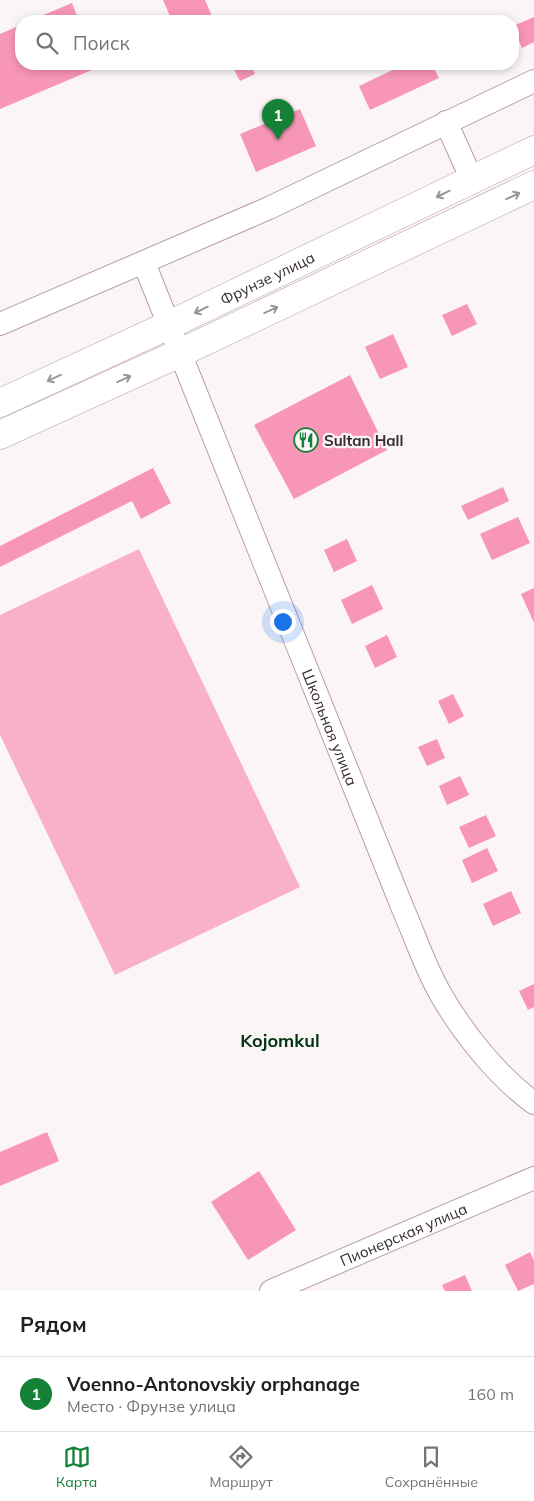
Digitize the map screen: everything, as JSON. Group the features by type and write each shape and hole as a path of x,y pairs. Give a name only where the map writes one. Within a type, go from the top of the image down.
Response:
{"main road":[{"name":"Фрунзе улица","path":"0,403 169,325 534,150"},
{"name":"Фрунзе улица","path":"0,436 534,186"}],"street":[{"path":"0,324 269,208 534,81"},
{"path":"446,122 472,180"},
{"name":"Школьная улица","path":"144,263 403,908 440,993 477,1047 516,1090 534,1103"},
{"name":"Пионерская улица","path":"271,1291 534,1178"}],"shaded area":[{"path":"139,549 300,887 115,975 0,735 0,615"}],"building":[{"path":"163,0 205,0 211,15 169,15"},
{"path":"72,3 77,15 43,15"},
{"path":"534,17 534,42 522,48 519,41 519,23"},
{"path":"15,28 15,70 92,70 0,109 0,34"},
{"path":"234,70 253,70 255,74 240,81"},
{"path":"392,70 435,70 439,78 370,110 359,86"},
{"path":"300,109 316,146 256,172 240,134"},
{"path":"467,304 477,324 452,336 442,315"},
{"path":"393,334 408,367 380,379 365,347"},
{"path":"350,375 387,450 294,499 254,425"},
{"path":"153,468 171,503 141,519 132,501 0,567 0,546"},
{"path":"503,487 509,501 468,520 461,506"},
{"path":"518,517 530,543 492,560 480,534"},
{"path":"347,539 357,561 334,572 324,550"},
{"path":"372,585 383,609 352,624 341,600"},
{"path":"534,588 534,623 521,594"},
{"path":"387,635 397,657 375,668 365,646"},
{"path":"453,694 464,716 449,724 438,701"},
{"path":"437,739 445,758 427,766 418,747"},
{"path":"460,776 469,795 447,805 439,786"},
{"path":"486,815 496,836 469,848 459,827"},
{"path":"487,848 498,871 472,883 462,860"},
{"path":"511,891 521,913 493,926 483,904"},
{"path":"534,984 534,1007 528,1010 519,991"},
{"path":"47,1132 59,1161 0,1186 0,1152"},
{"path":"259,1171 296,1230 248,1260 211,1202"},
{"path":"530,1252 534,1261 534,1284 518,1291 505,1265"},
{"path":"465,1275 472,1291 445,1291 442,1285"}],"place":[{"name":"Voenno-Antonovskiy orphanage","path":"278,140"},
{"name":"Sultan Hall","path":"306,440"}],"district":[{"name":"Kojomkul","path":"280,1040"}]}
